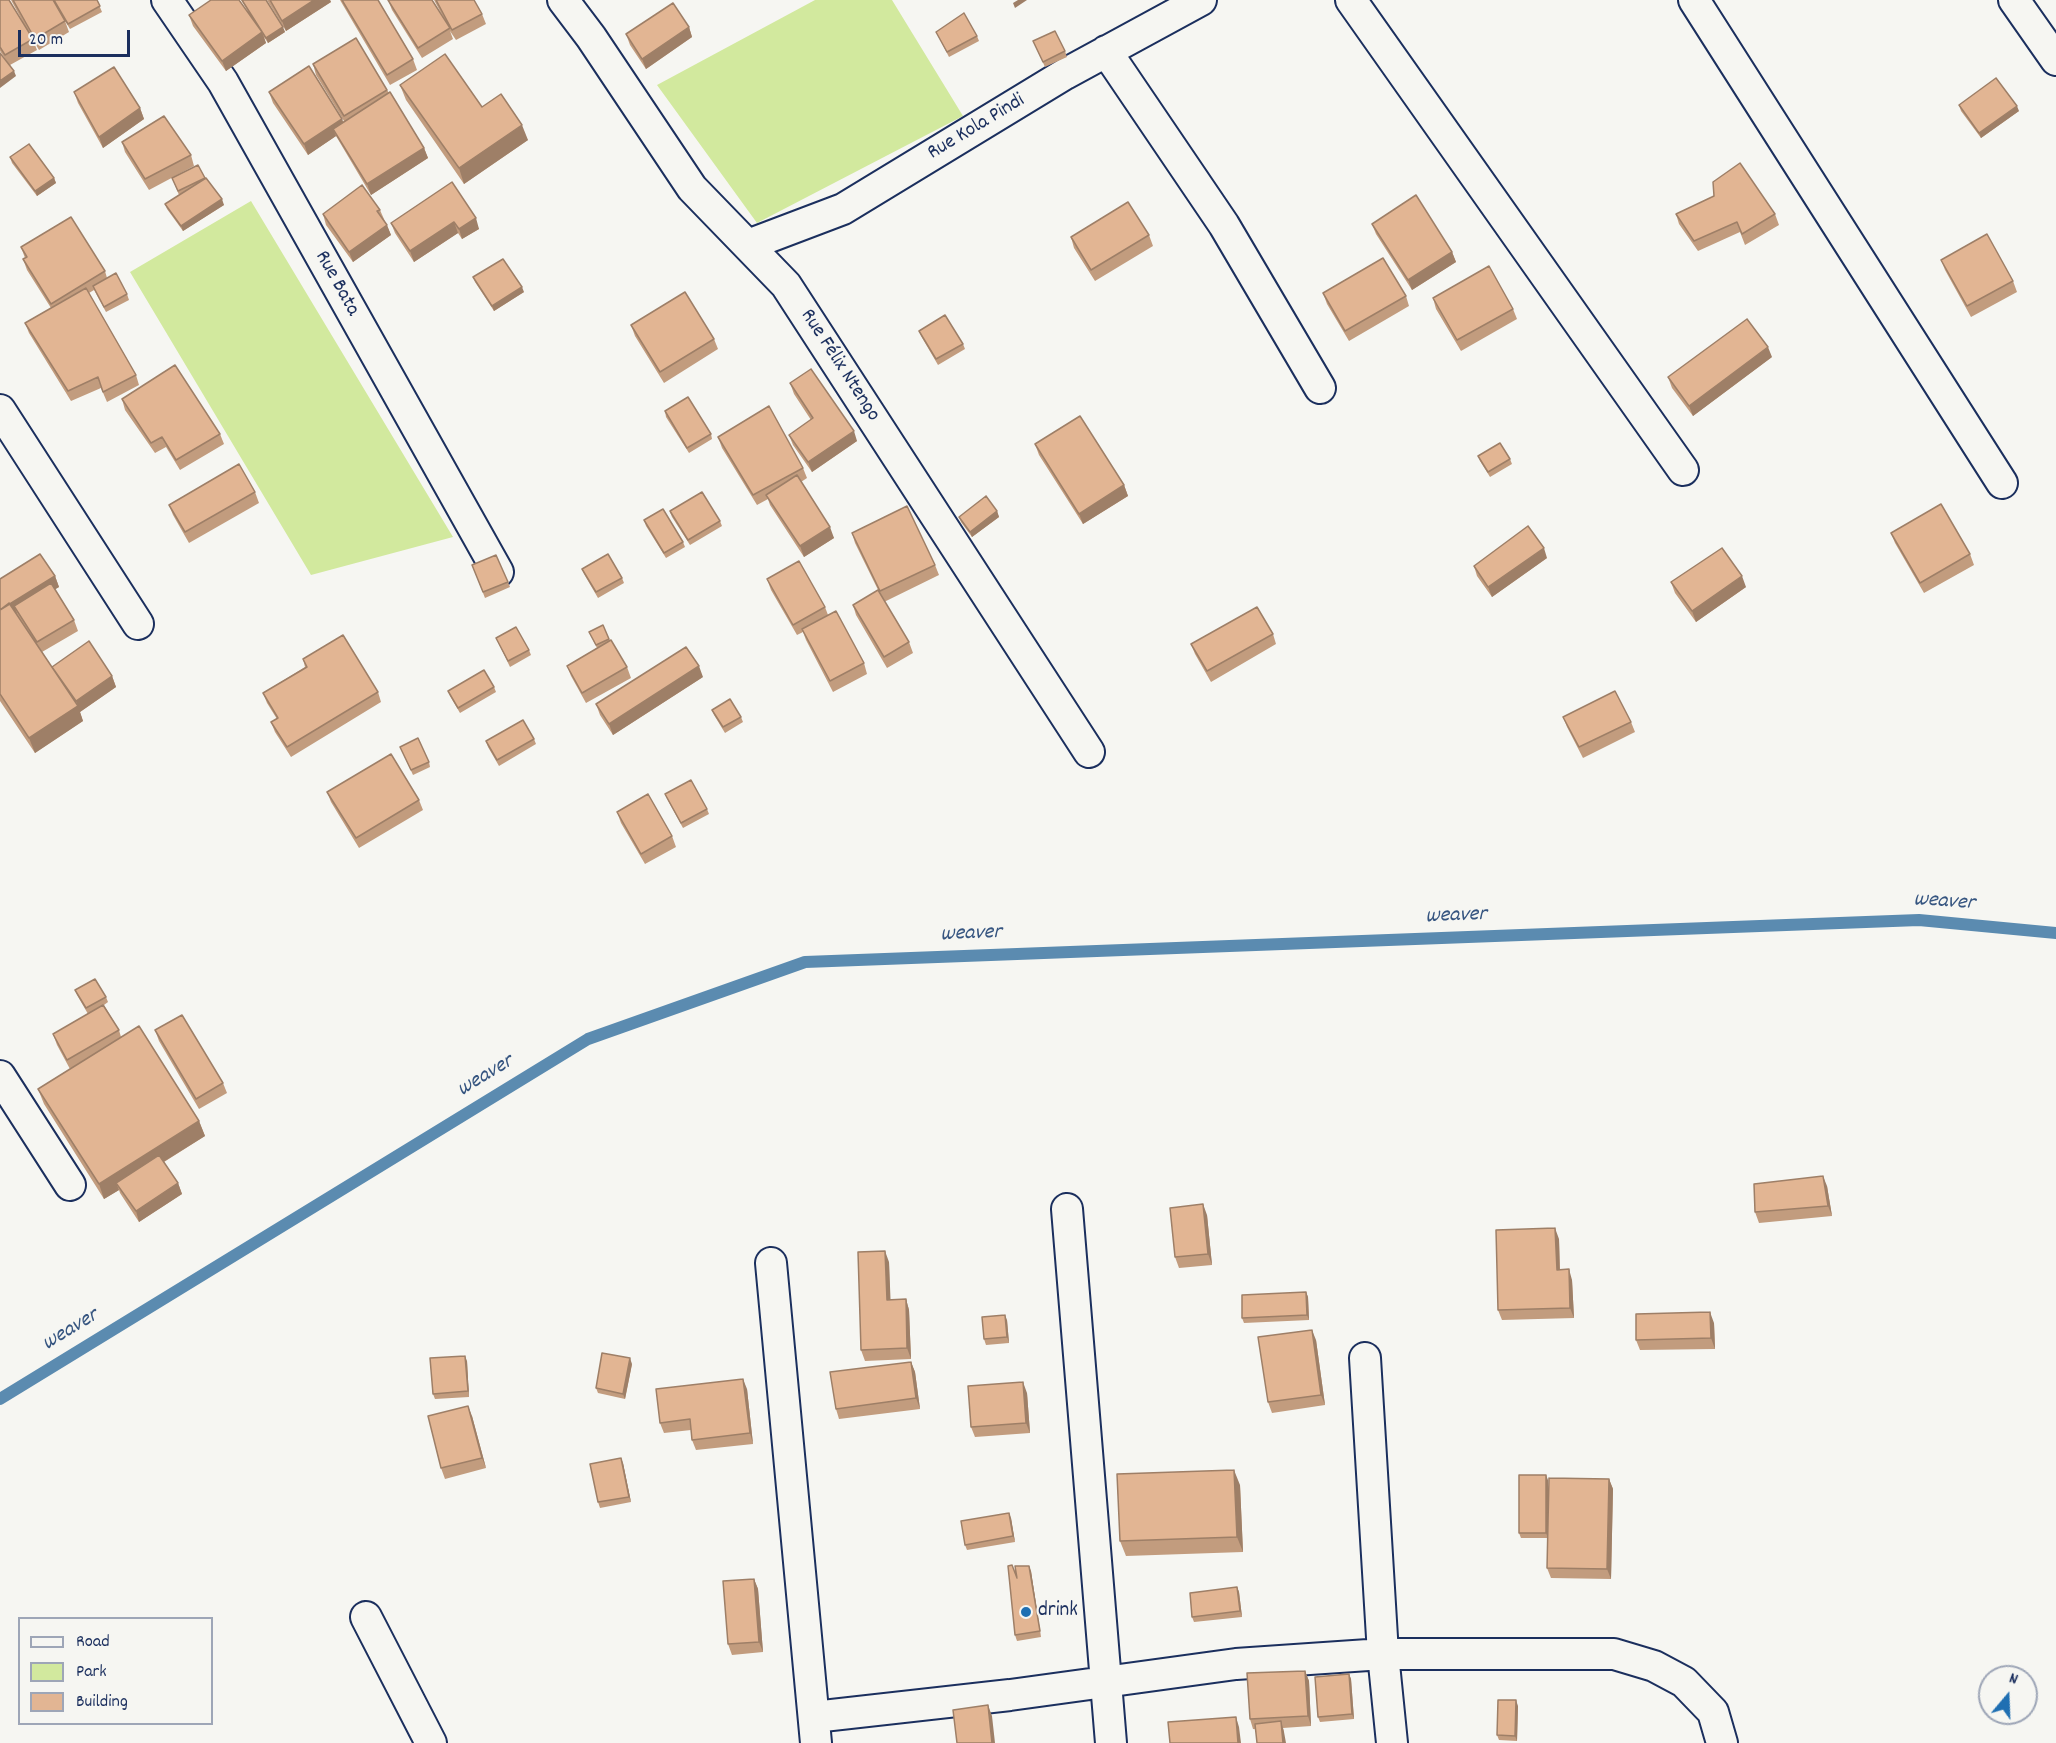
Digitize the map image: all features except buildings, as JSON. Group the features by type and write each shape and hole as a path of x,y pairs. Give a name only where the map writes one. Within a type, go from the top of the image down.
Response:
{"street":[{"name":"Rue Bata","path":"167,0 223,82 498,572"},
{"name":"Rue Félix Ntengo","path":"563,0 591,37 692,188 786,285 1089,752"},
{"name":"Rue Kola Pindi","path":"748,245 843,209 1106,51 1201,0"},
{"path":"1351,0 1683,470"},
{"path":"1694,0 2002,483"},
{"path":"2014,0 2054,53"},
{"path":"1106,51 1224,225 1320,388"},
{"path":"0,410 138,624"},
{"path":"0,1076 70,1185"},
{"path":"1067,1209 1111,1743"},
{"path":"771,1263 815,1730 1010,1695 1236,1664 1383,1654 1614,1654 1654,1666 1684,1682 1713,1712 1722,1743"},
{"path":"1365,1359 1383,1654 1392,1743"},
{"path":"366,1617 431,1743"}],"green space":[{"path":"815,0 892,0 963,116 757,223 657,85"},
{"path":"251,201 453,537 311,575 130,272"}],"waterway":[{"name":"weaver","path":"0,1399 588,1039 805,962 1919,920 2056,933"}],"place":[{"name":"drink","path":"1026,1612"}]}
